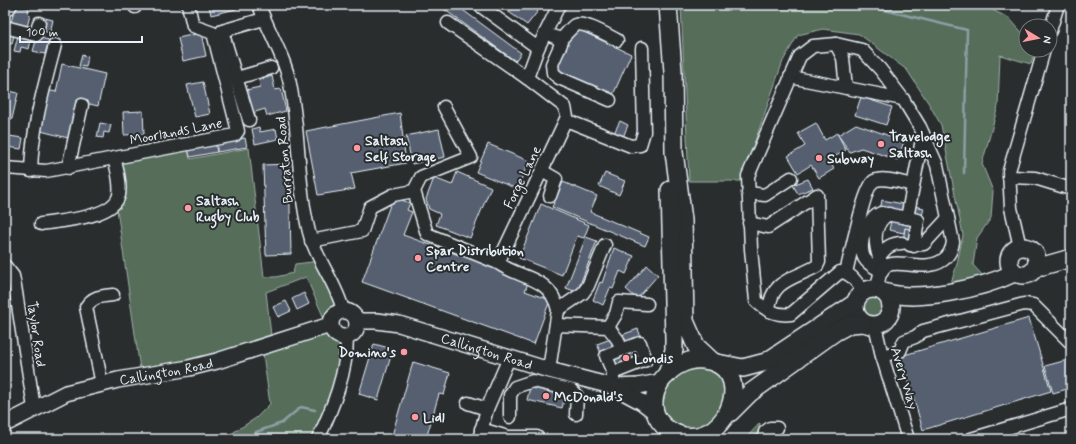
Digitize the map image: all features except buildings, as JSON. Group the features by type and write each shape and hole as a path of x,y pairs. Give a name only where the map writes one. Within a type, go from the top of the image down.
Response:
{"highway":[{"path":"657,416 677,434 693,436 710,431 723,421 733,402 733,387 728,374 696,346 686,321 683,220 674,152 673,72 668,5"},
{"path":"669,439 657,416 654,395 664,379 674,350 670,186 674,152"},
{"path":"664,379 689,361 714,362 743,368 766,362 870,294 920,296 961,290 1005,278 1014,273 1024,275 1028,274 1036,266 1037,259 1033,251 1029,248 1020,247 1010,256 1010,266 1014,273"},
{"path":"1036,266 1043,266 1071,258"},
{"path":"707,439 750,393 834,332 850,324 869,324 886,320 891,308 890,302 870,294"},
{"path":"869,324 856,314 870,294"},
{"path":"891,308 920,296"}],"main road":[{"path":"343,310 353,314 357,322 356,330 347,337 337,335 332,331 330,325 333,315 338,311 343,310"},
{"name":"Callington Road","path":"357,322 377,321 399,324 549,370 613,382 638,386 664,379"},
{"name":"Callington Road","path":"5,424 66,393 102,384 217,361 330,325"},
{"name":"Callington Road","path":"613,382 642,402 657,416"}],"street":[{"path":"5,7 10,8 11,5"},
{"name":"Burraton Road","path":"258,5 290,82 296,114 302,192 311,241 315,254 340,298 343,310"},
{"path":"479,5 538,48"},
{"path":"1054,18 1058,5"},
{"path":"527,78 555,7"},
{"name":"Moorlands Lane","path":"5,168 44,171 68,168 235,135 238,131 213,33 193,26 189,9"},
{"path":"219,23 242,18 244,24"},
{"path":"249,120 222,31 264,19"},
{"path":"5,27 36,35 39,23"},
{"path":"448,23 563,105 567,110 566,120 631,146 640,145 644,132 642,48"},
{"path":"558,39 565,36 574,26 579,24 588,26 618,40"},
{"path":"545,33 558,39 561,44 552,64 553,73 559,78 610,100"},
{"path":"836,44 843,58 846,88"},
{"path":"836,44 862,50 880,69 904,99 923,134 937,166 953,242 952,250 947,258 929,266 894,262 883,270 870,294 846,272 835,275 791,314 782,315 769,311 756,301 749,224 748,176 800,56 813,46 836,44"},
{"path":"31,171 31,145 40,103 56,45"},
{"path":"1020,247 1011,208 1009,177 1011,163 1042,58"},
{"path":"237,78 271,68"},
{"path":"790,77 904,99"},
{"path":"68,168 82,105"},
{"path":"444,107 471,156 420,177 414,191 427,234 498,263 504,268 531,277 542,284 556,301 558,310 549,370"},
{"name":"Forge Lane","path":"498,263 566,120"},
{"path":"907,218 923,134"},
{"path":"41,224 95,214 106,211 113,206 118,196 119,186 114,158"},
{"path":"542,171 556,179 550,196"},
{"path":"1009,177 1035,178 1071,189"},
{"path":"748,194 765,195 791,178"},
{"path":"846,272 866,194 873,182 884,180 913,185"},
{"path":"311,241 362,231 370,207 393,196 414,191"},
{"path":"749,224 768,227 817,195 819,262 817,266 775,289 770,296 769,311"},
{"path":"883,270 867,262 862,251 865,229 873,218 881,213 918,220 909,244"},
{"path":"883,270 875,245 876,235 882,222 889,214"},
{"path":"879,257 885,250 895,243 924,244 948,218"},
{"path":"558,310 582,293 588,286 605,245"},
{"name":"Taylor Road","path":"5,266 13,276 34,408"},
{"path":"102,384 86,307 90,301 96,297 113,295"},
{"path":"608,327 616,314 619,302 647,304"},
{"path":"882,356 900,351 904,341 923,332 1024,304 1033,305 1071,343"},
{"name":"Avery Way","path":"869,324 882,356 908,439"},
{"path":"556,325 608,327"},
{"path":"608,327 618,340 621,350"},
{"path":"318,439 332,408 338,390 346,356 347,337"},
{"path":"640,343 646,360 613,382 606,356 640,343"},
{"path":"509,358 487,409 480,434 508,438 537,438"},
{"path":"510,417 510,395 515,387 533,381 571,390 577,396 576,414"},
{"path":"468,403 487,409"},
{"path":"971,439 1007,434 1071,409"},
{"path":"764,439 765,432 770,428 777,428"}],"green space":[{"path":"681,5 982,5 1009,18 1018,28 1018,58 1033,58 1031,64 1000,55 998,106 982,164 993,191 991,218 977,238 973,265 984,277 950,286 957,264 963,235 941,125 907,70 859,34 823,29 798,35 783,61 741,181 689,181"},
{"path":"187,144 190,159 249,148 264,277 276,277 293,273 295,264 320,261 338,311 331,320 323,316 306,277 266,292 272,344 332,331 337,335 347,337 318,439 223,439 256,418 270,404 262,347 141,376 117,209 119,196 114,158"},
{"path":"872,295 880,298 883,306 880,314 872,317 864,314 861,306 864,298"},
{"path":"699,365 716,372 722,379 725,395 723,403 720,411 708,424 699,429 682,430 665,416 662,410 662,396 673,377"},
{"path":"760,423 756,439 745,439"}],"waterway":[{"path":"864,5 967,30 964,173"},
{"path":"250,439 256,432 282,423 301,407 315,410"}],"place":[{"name":"Travelodge Saltash","path":"881,144"},
{"name":"Saltash Self Storage","path":"357,148"},
{"name":"Subway","path":"819,158"},
{"name":"Saltash Rugby Club","path":"188,208"},
{"name":"Spar Distribution Centre","path":"418,258"},
{"name":"Domino's","path":"404,352"},
{"name":"Londis","path":"626,358"},
{"name":"McDonald's","path":"546,396"},
{"name":"Lidl","path":"415,417"}]}
